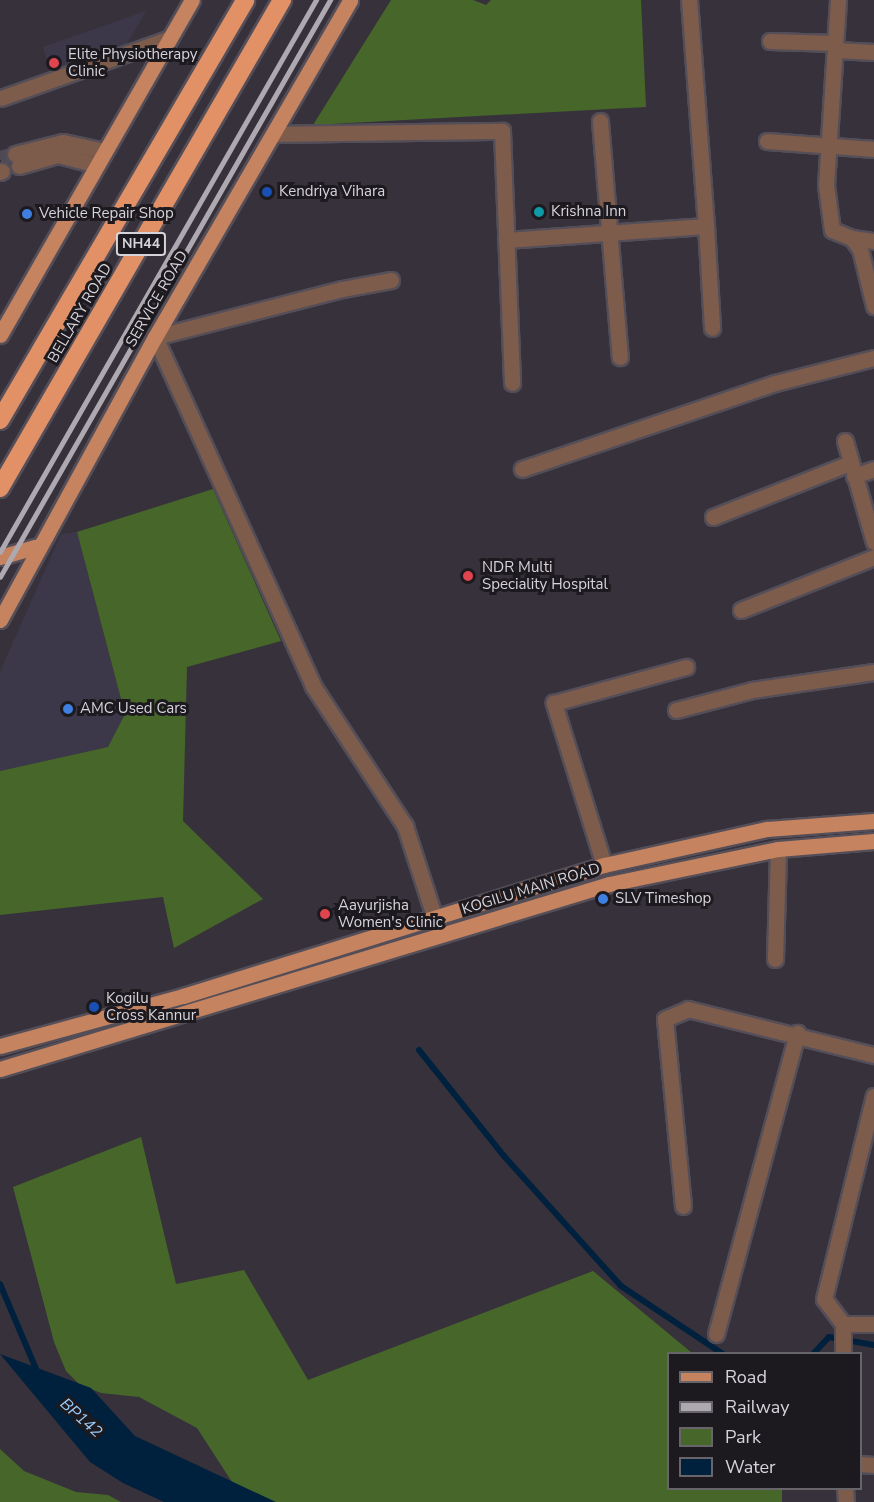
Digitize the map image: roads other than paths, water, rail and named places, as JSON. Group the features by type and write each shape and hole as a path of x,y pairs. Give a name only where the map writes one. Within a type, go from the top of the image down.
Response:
{"highway":[{"name":"BELLARY ROAD","path":"0,420 245,0"},
{"name":"BELLARY ROAD","path":"0,488 282,0"}],"main road":[{"path":"0,335 192,0"},
{"name":"SERVICE ROAD","path":"0,620 36,547 350,0"},
{"path":"0,556 36,547"},
{"name":"KOGILU MAIN ROAD","path":"0,1046 183,996 434,916 604,865 767,829 874,821"},
{"name":"KOGILU MAIN ROAD","path":"0,1069 609,884 778,849 874,841"},
{"path":"463,908 470,927"}],"street":[{"path":"838,0 826,185 832,230 852,238 874,241"},
{"path":"689,1 706,226 711,328"},
{"path":"1,98 170,38"},
{"path":"770,41 835,46 874,52"},
{"path":"600,121 620,357"},
{"path":"274,134 502,131 512,383"},
{"path":"767,141 874,149"},
{"path":"97,165 51,157 17,160 63,142 105,151"},
{"path":"506,240 706,226"},
{"path":"852,238 860,249 874,306"},
{"path":"391,280 342,289 155,337 313,686 405,826 434,916"},
{"path":"522,469 775,383 874,358"},
{"path":"845,441 874,542"},
{"path":"713,518 852,470 874,469"},
{"path":"741,610 874,557"},
{"path":"604,865 554,703 686,667"},
{"path":"676,710 752,690 874,672"},
{"path":"775,959 778,849"},
{"path":"683,1206 665,1019 688,1009 797,1034 874,1055"},
{"path":"716,1334 797,1034"},
{"path":"843,1352 843,1324 824,1299 874,1096"},
{"path":"843,1324 874,1324"}],"water":[{"path":"0,1354 91,1388 135,1436 276,1502 164,1502 123,1483 90,1462"}],"waterway":[{"path":"419,1050 504,1156 621,1286 720,1352"},
{"name":"BP142","path":"0,1284 37,1371"},
{"path":"815,1352 829,1337 874,1345"}],"tunnel":[{"path":"0,158 15,154"}],"railway":[{"path":"0,552 316,0"},
{"path":"0,577 330,0"}],"place":[{"name":"Elite Physiotherapy Clinic","path":"54,63"},
{"name":"Kendriya Vihara","path":"267,192"},
{"name":"Krishna Inn","path":"539,212"},
{"name":"Vehicle Repair Shop","path":"27,214"},
{"name":"NDR Multi Speciality Hospital","path":"468,576"},
{"name":"AMC Used Cars","path":"68,709"},
{"name":"SLV Timeshop","path":"603,899"},
{"name":"Aayurjisha Women's Clinic","path":"325,914"},
{"name":"Kogilu Cross Kannur","path":"94,1007"}]}
